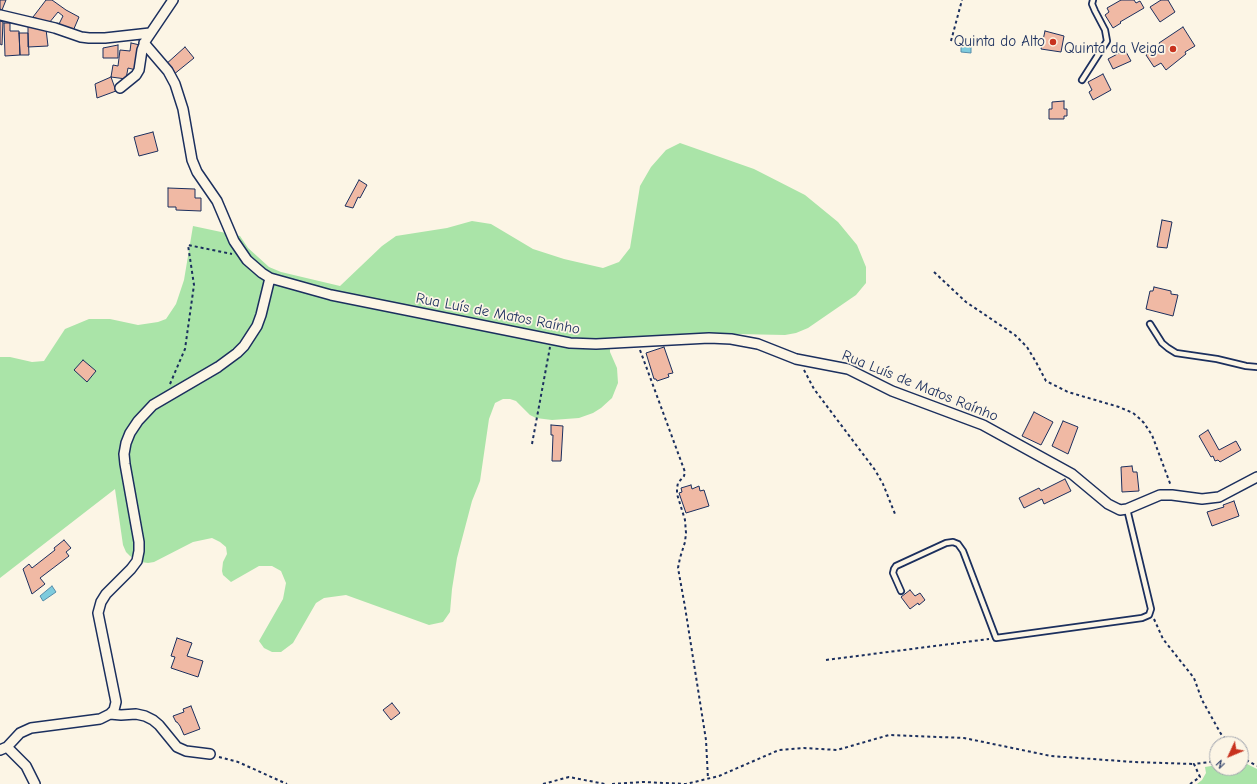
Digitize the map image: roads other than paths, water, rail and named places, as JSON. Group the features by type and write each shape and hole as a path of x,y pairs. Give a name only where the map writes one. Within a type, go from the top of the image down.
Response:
{"street":[{"path":"120,88 138,72 144,43 168,10 173,0"},
{"path":"0,15 89,38 105,38 150,33"},
{"name":"Rua Luís de Matos Raínho","path":"144,43 168,71 175,84 183,109 193,164 216,197 232,237 244,257 255,268 270,278 331,295 551,340 583,344 703,338 731,339 758,344 799,360 848,369 892,391 975,421 1072,474 1113,508 1120,510 1127,509"},
{"path":"110,714 115,707 116,700 98,613 101,602 106,594 124,577 137,561 139,551 139,542 124,464 126,443 130,433 138,421 153,405 223,364 244,346 251,337 261,315 270,278"},
{"path":"1127,509 1157,496 1175,495 1202,499 1219,497 1257,477"},
{"path":"35,784 26,766 4,749 20,733 31,728 96,719 110,714 136,714 145,716 159,725 177,747 186,751 210,754"}],"lane":[{"path":"1082,80 1106,41 1105,30 1092,4 1093,0"},
{"path":"1150,324 1162,343 1176,353 1257,367"},
{"path":"900,591 893,573 896,566 946,543 952,542 958,544 963,551 996,638 1142,618 1149,615 1150,604 1127,509"}],"water":[{"path":"961,45 971,47 971,53 961,52"},
{"path":"52,586 56,592 43,601 40,596"}],"place":[{"name":"Quinta do Alto","path":"1053,42"},
{"name":"Quinta da Veiga","path":"1173,49"}]}
